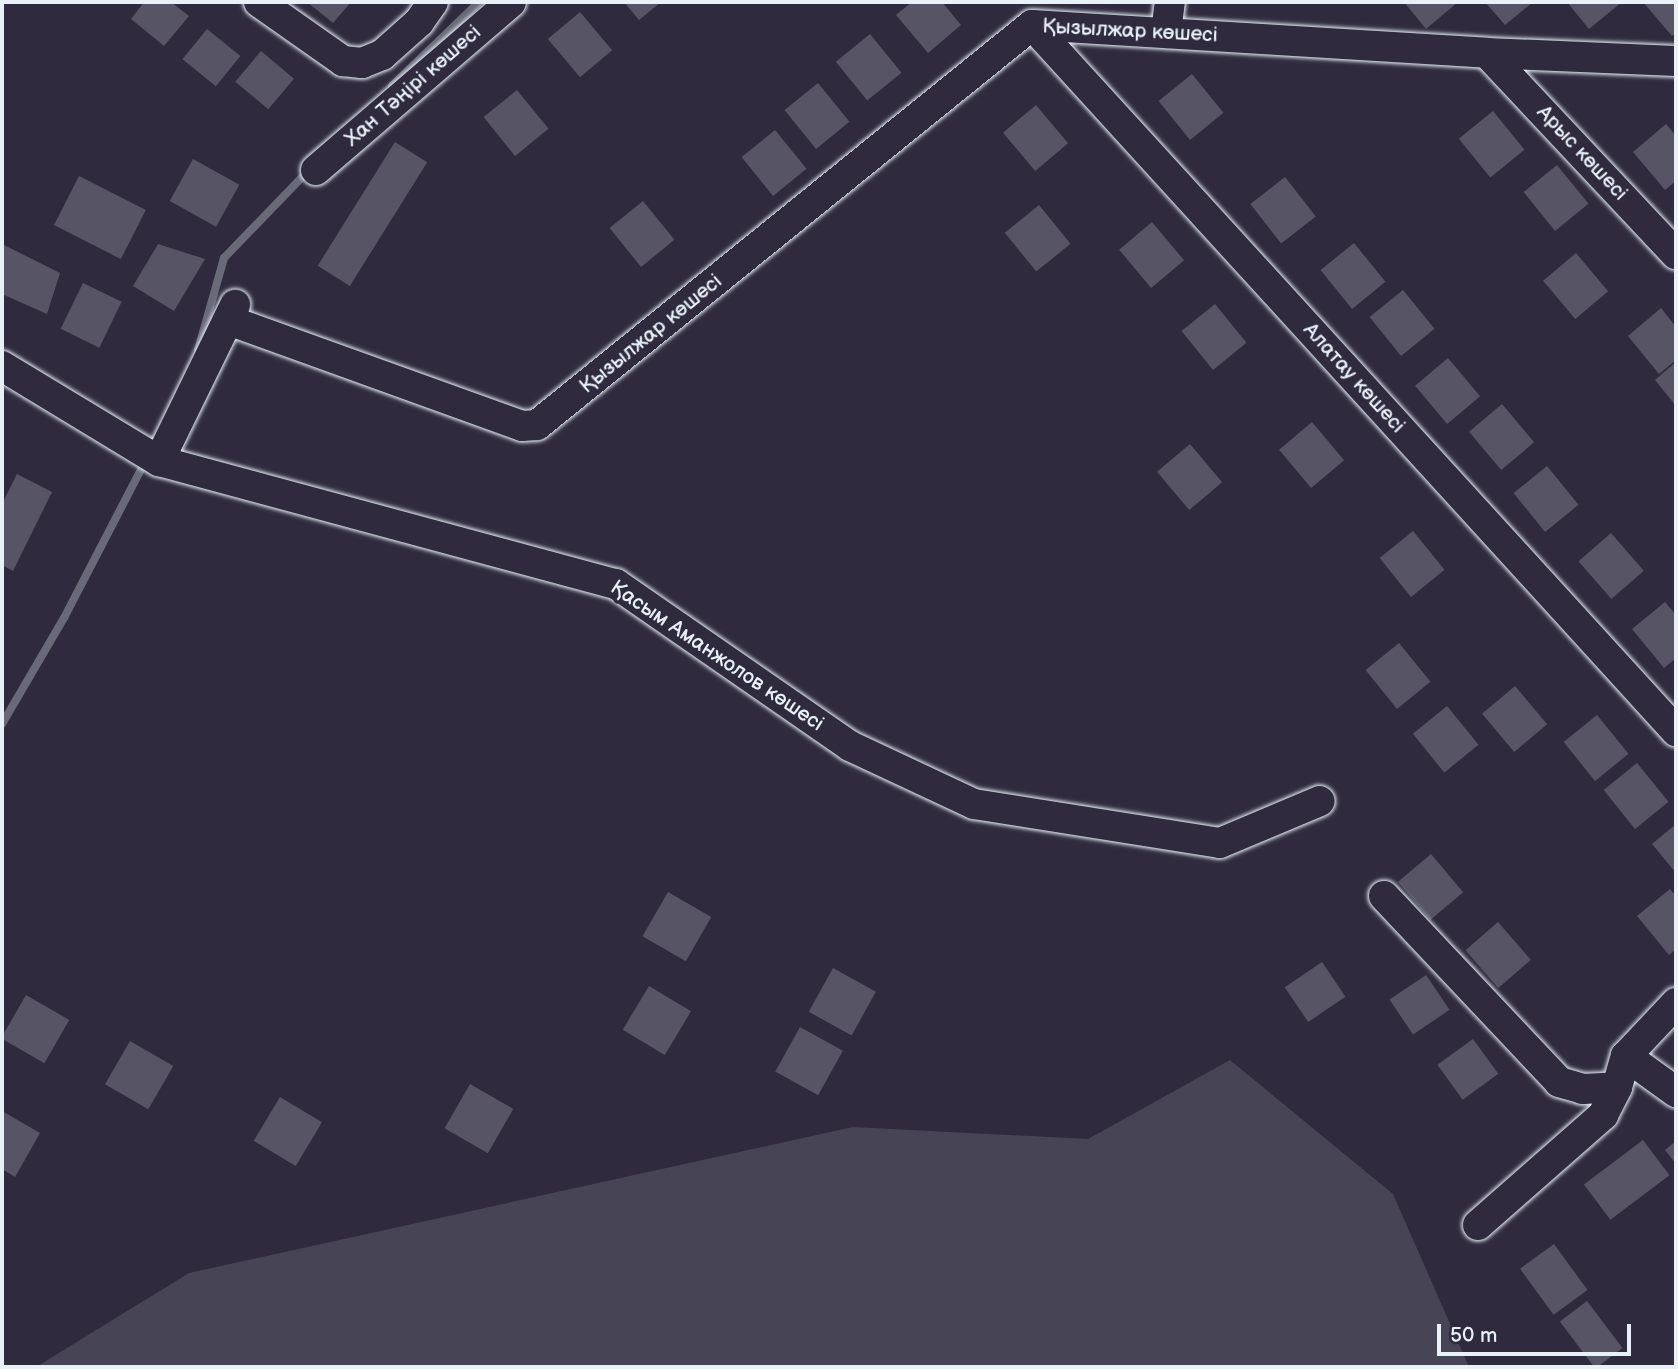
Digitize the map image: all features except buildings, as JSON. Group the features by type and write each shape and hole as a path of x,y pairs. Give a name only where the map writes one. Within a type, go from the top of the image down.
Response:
{"street":[{"path":"259,2 343,61 362,63 382,55 419,22 433,2"},
{"name":"Хан Тәңірі көшесі","path":"316,170 511,2"},
{"path":"1166,33 1170,2"},
{"name":"Қызылжар көшесі","path":"155,459 231,312 522,426 537,425 1032,25 1487,53 1676,61"},
{"name":"Алатау көшесі","path":"1032,25 1676,731"},
{"name":"Арыс көшесі","path":"1487,53 1676,254"},
{"name":"Қасым Аманжолов көшесі","path":"2,366 155,459 616,584 850,746 974,804 1220,843 1320,801"},
{"path":"1384,896 1559,1083 1583,1089 1617,1087"},
{"path":"1478,1225 1603,1115 1617,1087 1626,1055 1676,1003"},
{"path":"1626,1055 1676,1092"}],"shaded area":[{"path":"1230,1060 1393,1194 1469,1367 36,1367 189,1273 853,1127 1088,1139"}],"waterway":[{"path":"392,86 479,2"},
{"path":"198,350 224,258 309,170"},
{"path":"2,724 64,618 146,460"}]}
